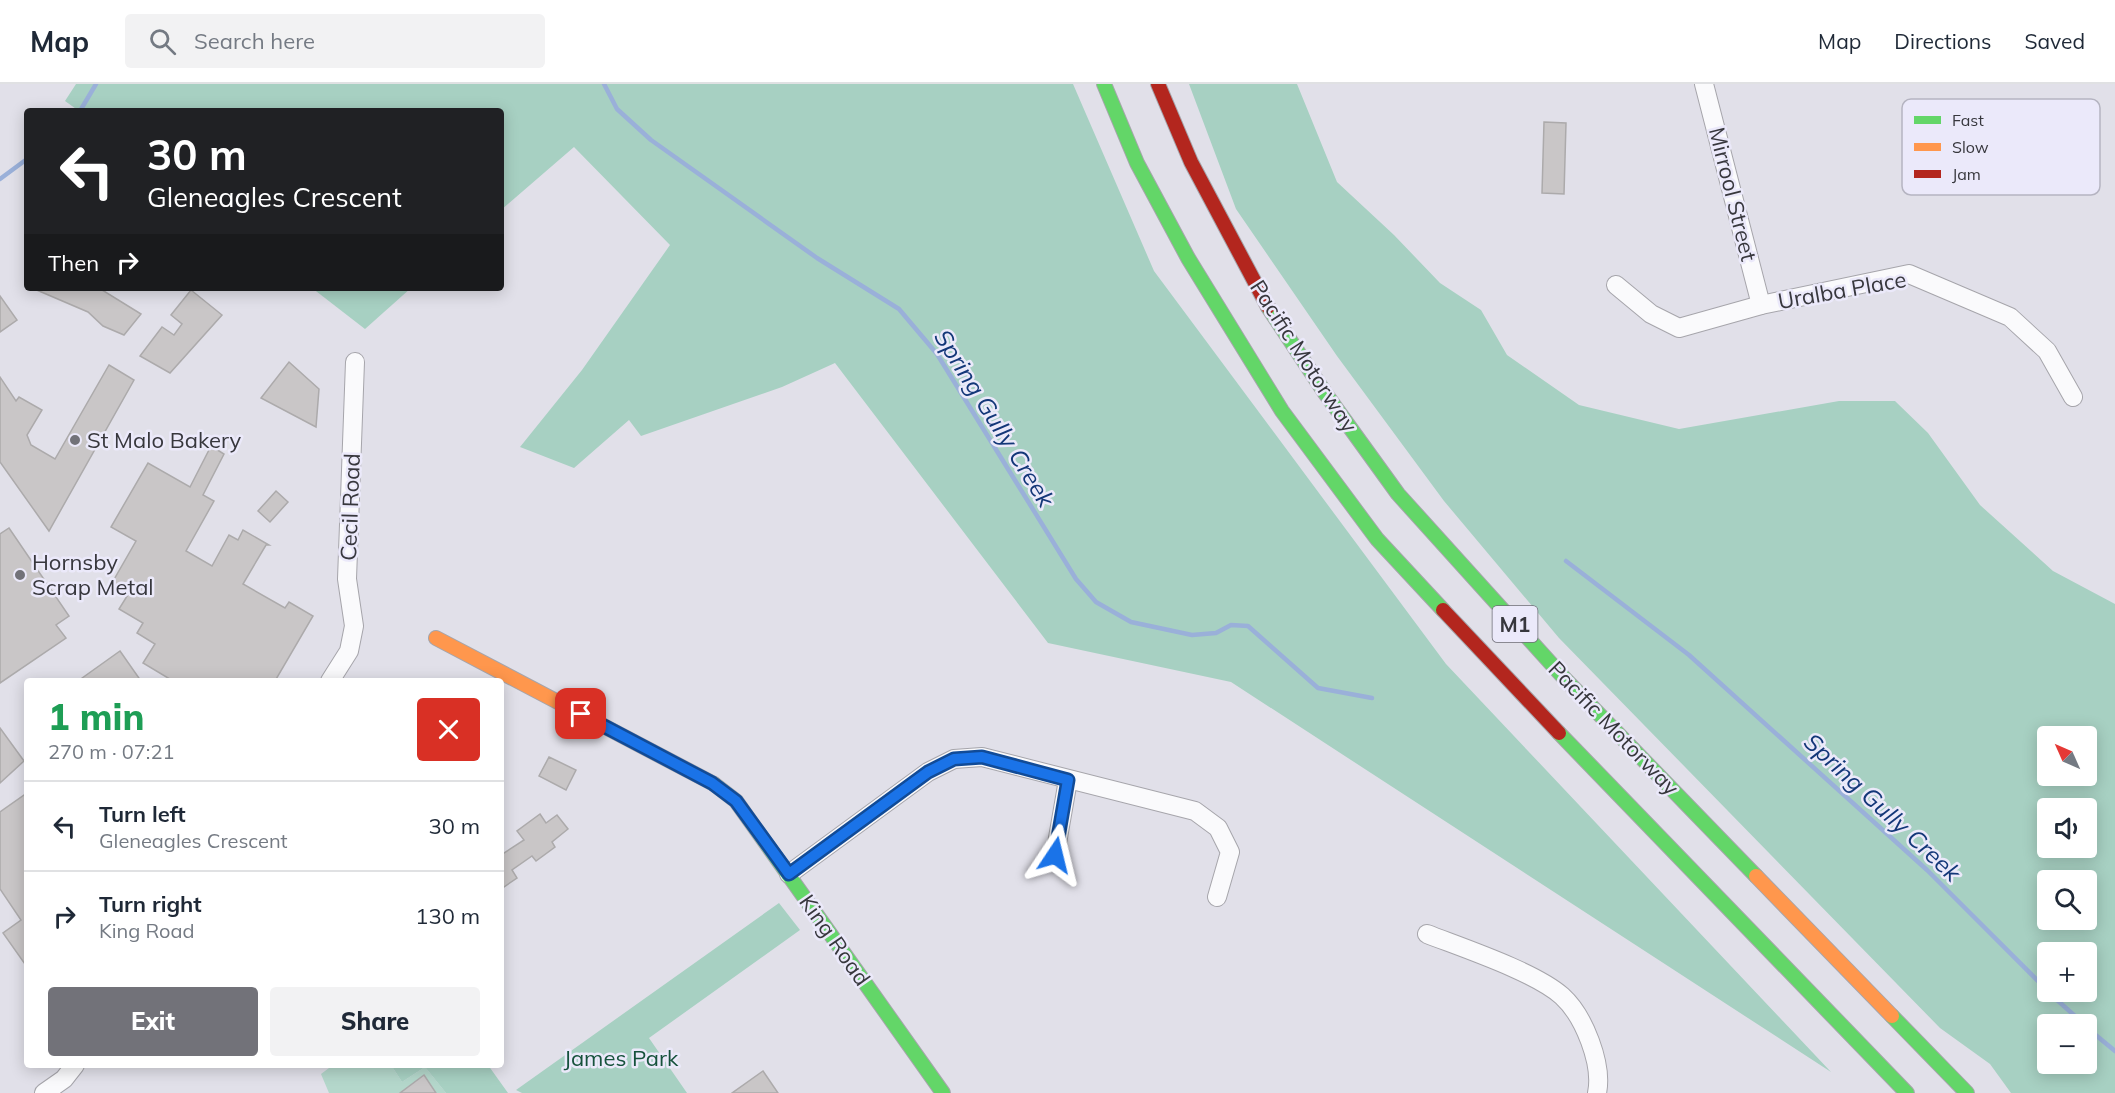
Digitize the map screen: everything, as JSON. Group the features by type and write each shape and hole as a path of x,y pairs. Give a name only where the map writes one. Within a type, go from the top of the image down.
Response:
{"main road":[{"name":"Pacific Motorway","path":"1104,84 1137,163 1188,258 1282,411 1377,539 1539,712 1907,1093"},
{"name":"Pacific Motorway","path":"1158,84 1191,162 1261,296 1325,393 1398,494 1565,679 1967,1093"},
{"name":"King Road","path":"436,638 712,783 736,801 944,1093"}],"street":[{"name":"Mirrool Street","path":"1704,84 1761,305"},
{"name":"Uralba Place","path":"1616,285 1651,314 1679,328 1761,305 1909,274 2010,317 2047,351 2073,397"},
{"name":"Cecil Road","path":"332,678 349,651 354,626 347,579 356,362"},
{"path":"789,874 928,772 954,759 982,757 1196,811 1218,828 1230,852 1217,897"},
{"path":"1055,855 1068,780"},
{"path":"1427,934 1523,973 1562,996 1590,1038 1600,1079 1597,1093"},
{"path":"44,1093 71,1079"}],"green space":[{"path":"76,84 1073,84 1154,271 1446,664 1831,1072 1231,682 1048,643 835,363 782,387 641,436 629,420 574,468 520,447 582,370 670,245 574,147 504,207 504,108 75,108 65,101"},
{"path":"1189,84 1297,84 1337,182 1394,235 1440,283 1481,310 1507,355 1579,405 1679,429 1839,401 1895,401 1928,433 1980,505 2053,571 2115,604 2115,1093 2011,1093 1990,1064 1940,1028 1559,638 1444,501 1337,356 1236,209"},
{"path":"316,291 408,291 365,329"},
{"name":"James Park","path":"779,903 800,930 649,1038 687,1093 522,1093 516,1090"},
{"path":"329,1068 393,1068 402,1082 426,1068 446,1093 329,1093 321,1074"},
{"path":"393,1068 423,1068 402,1082"},
{"path":"426,1068 490,1068 508,1093 446,1093"}],"building":[{"path":"1544,122 1566,123 1564,194 1542,193"},
{"path":"39,291 104,291 141,314 124,335 103,326 88,312"},
{"path":"192,291 222,315 170,373 140,356 162,327 174,335 182,324 171,315"},
{"path":"0,296 17,320 0,332"},
{"path":"289,362 319,389 316,427 261,398"},
{"path":"109,365 134,380 49,531 0,462 0,377 16,401 19,397 42,410 27,435 31,445 55,459"},
{"path":"211,446 224,454 203,495 214,501 186,551 212,566 229,535 238,540 243,530 269,545 266,545 243,584 285,608 289,602 313,616 277,678 168,678 143,663 155,644 137,633 143,623 119,609 129,593 112,583 136,541 111,527 148,463 190,487"},
{"path":"276,491 288,502 270,522 258,511"},
{"name":"Hornsby Scrap Metal","path":"9,528 69,616 56,625 66,638 0,683 0,534"},
{"path":"120,651 139,678 82,678"},
{"path":"0,728 24,761 0,783"},
{"path":"549,757 576,770 566,790 539,776"},
{"path":"24,795 24,963 3,933 21,920 0,889 0,812"},
{"path":"540,814 546,823 557,815 568,829 552,842 555,847 536,861 532,856 512,870 517,878 504,887 504,853 524,840 517,831"},
{"path":"763,1071 778,1093 732,1093"},
{"path":"424,1075 436,1093 400,1093"}],"waterway":[{"path":"82,108 96,84"},
{"name":"Spring Gully Creek","path":"604,84 617,109 651,140 817,258 899,309 937,354 1076,579 1096,602 1131,622 1192,635 1216,633 1231,625 1248,626 1318,688 1372,698"},
{"path":"0,179 24,161"},
{"name":"Spring Gully Creek","path":"1566,561 1689,655 1927,870 2037,980"},
{"name":"Spring Gully Creek","path":"2059,1002 2073,1014"},
{"name":"Spring Gully Creek","path":"2097,1036 2115,1051"}],"traffic: fast":[{"path":"1104,84 1137,163 1188,258 1282,411 1377,539 1443,610"},
{"path":"1268,307 1325,393 1398,494 1565,679 1756,876"},
{"path":"1559,733 1907,1093"},
{"path":"714,784 736,801 943,1093"},
{"path":"1892,1016 1967,1093"}],"traffic: slow":[{"path":"436,638 714,784"},
{"path":"1756,876 1892,1016"}],"traffic: jam":[{"path":"1158,84 1191,162 1268,307"},
{"path":"1443,610 1559,733"}],"place":[{"name":"St Malo Bakery","path":"75,440"},
{"name":"Hornsby Scrap Metal","path":"20,575"}],"route":[{"path":"581,714 712,783 736,801 789,874 928,772 954,759 982,757 1068,780 1055,855"}]}
